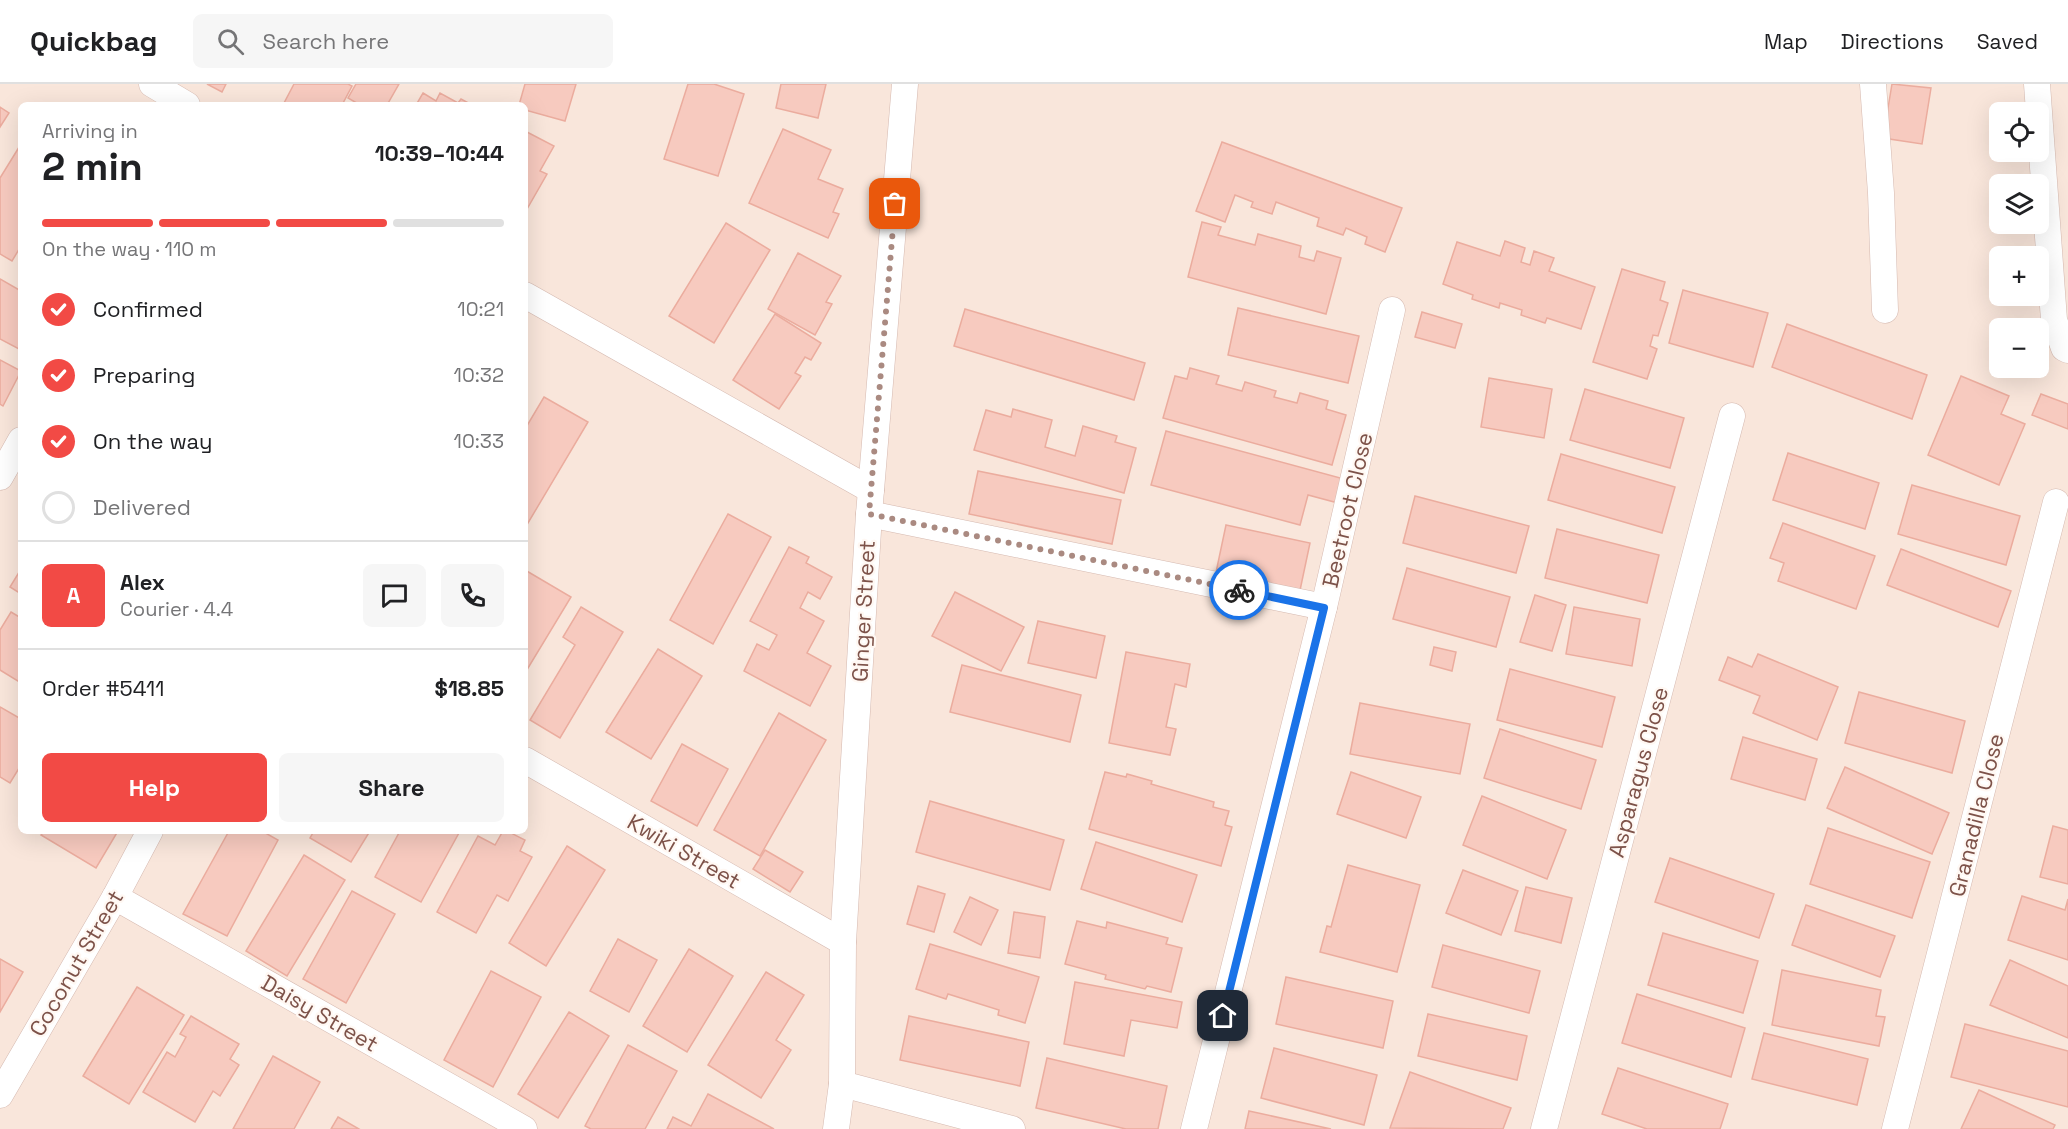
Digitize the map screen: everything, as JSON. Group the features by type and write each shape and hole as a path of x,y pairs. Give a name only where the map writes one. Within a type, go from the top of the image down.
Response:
{"street":[{"path":"152,84 183,102"},
{"name":"Ginger Street","path":"836,1129 842,1084 843,942 870,502 905,84"},
{"path":"1873,84 1881,193 1885,310"},
{"path":"2037,84 2054,320 2064,348 2068,350"},
{"path":"528,298 870,502 1324,608"},
{"name":"Beetroot Close","path":"1194,1129 1324,608 1392,310"},
{"name":"Asparagus Close","path":"1544,1129 1732,416"},
{"path":"9,472 18,448"},
{"name":"Granadilla Close","path":"1896,1129 2056,502"},
{"name":"Kwiki Street","path":"528,762 843,942"},
{"name":"Coconut Street","path":"0,1095 115,897 148,834"},
{"name":"Daisy Street","path":"115,897 524,1129"},
{"path":"842,1084 1012,1129"}],"shaded area":[{"path":"0,84 2068,84 2068,1129 0,1129"}],"building":[{"path":"207,84 226,84 222,92"},
{"path":"294,84 348,84 352,86 344,102 285,102"},
{"path":"356,84 399,84 389,102 355,102 348,98"},
{"path":"525,84 576,84 565,121 528,111 528,102 520,102"},
{"path":"688,84 714,84 744,94 718,176 664,159"},
{"path":"781,84 826,84 818,118 776,108"},
{"path":"1892,84 1931,88 1922,144 1883,138"},
{"path":"423,93 436,101 440,93 456,102 418,102"},
{"path":"0,107 9,113 0,127"},
{"path":"783,129 831,150 818,179 843,189 833,212 839,214 828,238 749,203"},
{"path":"528,133 554,146 540,171 547,174 528,207"},
{"path":"1222,142 1402,208 1385,252 1365,244 1367,237 1346,228 1343,235 1317,226 1319,218 1276,202 1272,214 1251,207 1253,202 1235,195 1225,222 1196,211"},
{"path":"18,149 18,251 12,261 0,254 0,178"},
{"path":"1202,222 1221,227 1218,235 1255,245 1258,234 1301,246 1299,257 1314,261 1317,251 1341,258 1326,314 1188,277"},
{"path":"726,223 770,250 714,343 669,316"},
{"path":"1505,241 1525,248 1521,262 1530,265 1534,251 1554,258 1549,271 1595,287 1581,329 1547,318 1545,323 1521,315 1522,310 1500,303 1499,308 1472,299 1473,295 1443,284 1457,242 1500,256"},
{"path":"798,253 841,276 826,302 832,304 815,335 768,309"},
{"path":"1622,269 1665,282 1660,300 1668,303 1658,336 1653,335 1650,346 1657,349 1647,379 1593,362"},
{"path":"0,279 18,289 18,348 0,339"},
{"path":"1683,290 1768,313 1753,367 1669,343"},
{"path":"1238,308 1359,336 1348,383 1228,355"},
{"path":"965,309 1145,363 1134,400 954,346"},
{"path":"1422,312 1462,324 1455,348 1415,337"},
{"path":"775,314 821,343 811,360 805,357 795,373 801,376 779,409 733,380"},
{"path":"1787,324 1927,375 1912,419 1772,367"},
{"path":"0,360 18,369 18,377 3,406 0,404"},
{"path":"1190,368 1219,376 1216,384 1242,391 1245,382 1276,391 1274,397 1297,403 1300,393 1328,401 1326,409 1346,415 1332,465 1163,418 1175,376 1187,379"},
{"path":"1961,376 2009,396 2001,414 2025,424 1999,485 1928,455"},
{"path":"1489,378 1552,389 1544,438 1481,427"},
{"path":"1585,389 1684,418 1670,468 1570,440"},
{"path":"2041,394 2068,404 2068,429 2032,415"},
{"path":"544,397 588,422 528,523 528,424"},
{"path":"1013,409 1052,420 1045,447 1075,456 1083,426 1117,436 1115,442 1136,448 1124,493 974,450 986,410 1011,417"},
{"path":"1166,431 1344,479 1338,503 1308,495 1300,525 1151,485"},
{"path":"1788,453 1879,483 1865,529 1773,500"},
{"path":"1561,454 1675,487 1662,533 1548,500"},
{"path":"978,471 1121,500 1112,544 969,514"},
{"path":"1912,485 2020,516 2006,565 1898,534"},
{"path":"1415,496 1529,526 1516,573 1403,543"},
{"path":"728,514 771,537 713,644 670,620"},
{"path":"1783,523 1875,556 1856,609 1778,581 1784,563 1770,558"},
{"path":"1226,525 1310,543 1299,595 1215,577"},
{"path":"1557,529 1659,555 1647,603 1545,578"},
{"path":"789,547 809,557 806,563 832,577 820,599 808,592 800,608 824,621 807,653 831,666 810,706 744,671 757,644 769,650 777,635 750,621"},
{"path":"1901,549 2011,591 1998,627 1887,585"},
{"path":"1407,568 1510,597 1496,647 1393,619"},
{"path":"528,572 571,597 528,668"},
{"path":"18,574 18,592 10,587"},
{"path":"955,592 1024,627 1001,671 932,636"},
{"path":"1535,595 1566,605 1552,651 1520,642"},
{"path":"581,607 623,632 560,738 530,720 575,645 563,637"},
{"path":"1574,607 1640,619 1632,666 1566,654"},
{"path":"11,612 18,616 18,681 0,670 0,630"},
{"path":"1038,621 1105,636 1096,678 1028,663"},
{"path":"1434,647 1456,652 1452,671 1430,665"},
{"path":"658,649 702,676 651,759 606,732"},
{"path":"1126,652 1190,664 1186,687 1175,684 1166,727 1176,729 1170,755 1109,743"},
{"path":"1758,654 1838,687 1817,740 1753,713 1760,696 1719,680 1728,657 1752,667"},
{"path":"962,665 1081,695 1070,742 950,712"},
{"path":"1510,669 1615,697 1602,747 1497,720"},
{"path":"1859,692 1965,721 1952,773 1845,743"},
{"path":"1360,703 1470,724 1460,774 1350,754"},
{"path":"0,707 18,717 18,770 10,783 0,777"},
{"path":"779,713 826,740 760,856 714,830"},
{"path":"1500,729 1596,760 1581,809 1484,778"},
{"path":"1743,737 1817,759 1805,800 1731,779"},
{"path":"682,744 728,769 697,826 651,801"},
{"path":"1845,767 1949,813 1932,854 1827,808"},
{"path":"1105,772 1126,777 1127,774 1152,781 1151,784 1214,802 1213,807 1229,811 1225,825 1232,827 1221,866 1089,829"},
{"path":"1351,772 1421,797 1406,838 1337,814"},
{"path":"1482,796 1566,830 1547,879 1463,845"},
{"path":"930,801 1064,840 1050,890 916,852"},
{"path":"2053,826 2068,830 2068,884 2040,877"},
{"path":"1828,828 1930,862 1912,918 1810,884"},
{"path":"42,834 116,834 96,868"},
{"path":"227,834 267,834 278,840 227,936 183,914"},
{"path":"312,834 368,834 351,862 310,838"},
{"path":"398,834 458,834 421,902 375,877"},
{"path":"501,834 513,834 525,840 520,851 532,857 508,901 497,895 476,933 437,912 478,836 495,845"},
{"path":"1096,842 1197,875 1182,922 1081,889"},
{"path":"567,846 605,870 546,966 509,943"},
{"path":"765,850 803,872 790,892 753,869"},
{"path":"304,855 345,880 287,976 246,951"},
{"path":"1670,858 1774,894 1759,938 1655,902"},
{"path":"1348,865 1420,885 1397,972 1320,952 1327,926 1331,927"},
{"path":"1463,870 1518,891 1501,935 1446,913"},
{"path":"918,886 945,894 934,932 907,924"},
{"path":"1526,887 1572,898 1561,943 1515,931"},
{"path":"352,891 395,914 346,1003 303,979"},
{"path":"2022,896 2065,910 2068,899 2068,960 2008,940"},
{"path":"970,897 998,910 981,945 954,932"},
{"path":"1806,905 1895,936 1880,977 1792,945"},
{"path":"1014,912 1045,917 1040,958 1008,953"},
{"path":"1077,921 1106,928 1107,922 1168,938 1166,944 1182,948 1171,992 1147,986 1145,989 1105,979 1106,975 1065,964"},
{"path":"1663,933 1758,961 1743,1013 1648,985"},
{"path":"618,939 657,960 629,1012 590,991"},
{"path":"930,944 1039,977 1025,1023 998,1015 999,1010 948,994 946,999 916,989"},
{"path":"1443,945 1540,971 1529,1013 1432,987"},
{"path":"689,949 733,976 687,1052 643,1026"},
{"path":"0,959 23,972 0,1012"},
{"path":"2010,960 2068,986 2068,1038 1990,1005"},
{"path":"1782,970 1881,990 1876,1016 1885,1017 1879,1046 1772,1025"},
{"path":"491,971 541,997 493,1087 444,1060"},
{"path":"766,972 804,995 776,1040 791,1050 761,1098 708,1065"},
{"path":"1286,977 1393,1001 1383,1048 1276,1024"},
{"path":"1075,982 1182,1002 1177,1028 1131,1020 1124,1056 1064,1044"},
{"path":"137,987 184,1015 129,1104 83,1076"},
{"path":"1637,994 1745,1028 1731,1077 1622,1043"},
{"path":"569,1012 609,1036 558,1118 518,1094"},
{"path":"1428,1014 1527,1036 1517,1080 1418,1056"},
{"path":"191,1016 239,1044 230,1059 239,1065 220,1096 213,1091 195,1122 143,1092 167,1052 175,1057 186,1037 180,1034"},
{"path":"909,1016 1029,1042 1020,1086 900,1060"},
{"path":"1965,1024 2068,1051 2068,1107 1951,1077"},
{"path":"1764,1033 1868,1059 1857,1105 1752,1079"},
{"path":"628,1045 677,1071 645,1129 591,1129 585,1126"},
{"path":"1274,1048 1377,1075 1364,1125 1261,1098"},
{"path":"273,1056 320,1082 294,1129 233,1129"},
{"path":"1047,1058 1167,1086 1158,1129 1126,1129 1036,1108"},
{"path":"1618,1068 1728,1104 1720,1129 1647,1129 1602,1114"},
{"path":"1410,1072 1511,1108 1503,1129 1390,1128"},
{"path":"1979,1090 2055,1125 2053,1129 1961,1129"},
{"path":"708,1094 774,1129 667,1129 673,1117 691,1126"},
{"path":"1249,1111 1331,1129 1245,1129"},
{"path":"338,1117 359,1129 331,1129"}],"way so far":[{"path":"895,204 869,514 1239,590"}],"route":[{"path":"1223,1016 1324,608 1239,590"}]}
